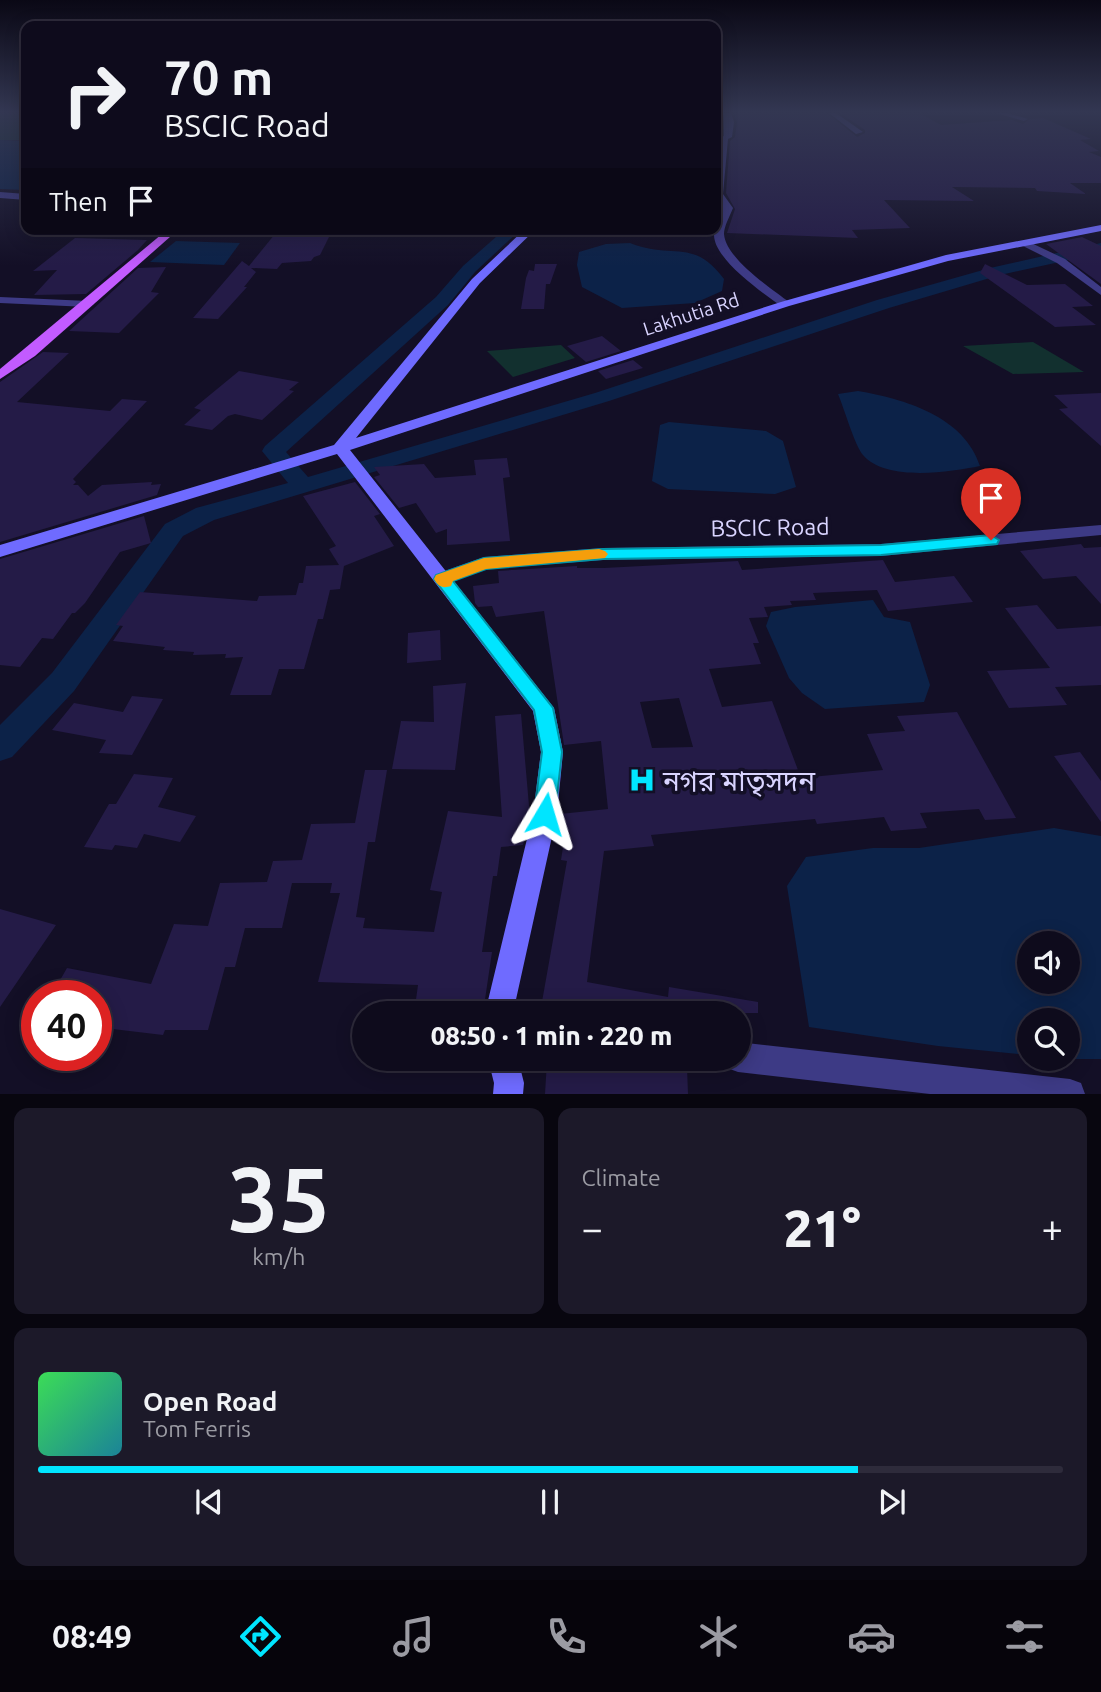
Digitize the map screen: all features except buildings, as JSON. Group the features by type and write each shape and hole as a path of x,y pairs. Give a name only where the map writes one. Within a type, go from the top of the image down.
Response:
{"main road":[{"path":"0,375 30,353 167,235"}],"street":[{"path":"0,195 21,197"},
{"path":"721,198 728,208 721,224"},
{"name":"Lakhutia Rd","path":"0,551 300,461 343,453 785,304 946,258 1101,228"},
{"path":"502,1001 545,814 552,752 543,708 343,453 476,281 525,235"},
{"path":"719,235 723,247 751,278 785,304"},
{"path":"1025,243 1060,261 1099,298"},
{"path":"0,300 88,304"},
{"name":"BSCIC Road","path":"442,579 484,564 603,554 881,550 1101,530"},
{"path":"751,1058 1070,1094"},
{"path":"506,1071 508,1094"}],"green space":[{"path":"1033,342 1084,372 1013,374 963,346"},
{"path":"561,345 575,358 513,377 487,351"}],"water":[{"path":"0,164 21,164 21,190 0,189"},
{"path":"176,241 240,243 224,265 150,262"},
{"path":"630,243 702,258 724,279 722,291 695,303 622,308 582,287 577,265 579,252 606,244"},
{"path":"858,391 913,405 946,422 961,434 980,466 919,473 887,469 873,463 860,450 838,394"},
{"path":"669,422 766,431 783,441 796,487 775,494 668,489 652,481 660,425"},
{"path":"873,600 884,617 910,622 930,685 924,702 825,709 802,693 789,678 766,626 771,612 795,607"},
{"path":"1054,828 1101,836 1101,1059 1080,1059 1080,1008 1017,1008 1017,1054 938,1046 809,1027 787,886 806,857 873,848 919,848"}],"waterway":[{"path":"303,486 273,451 442,301 469,269 507,235"},
{"path":"0,747 63,682 174,530 205,514 602,397 883,304 996,271 1101,248"}],"slow traffic":[{"path":"445,582 442,579 484,564 599,554"}],"place":[{"name":"নগর মাতৃসদন","path":"642,780"}],"route":[{"path":"545,814 552,752 543,708 442,579 484,564 603,554 881,550 991,540"}]}
